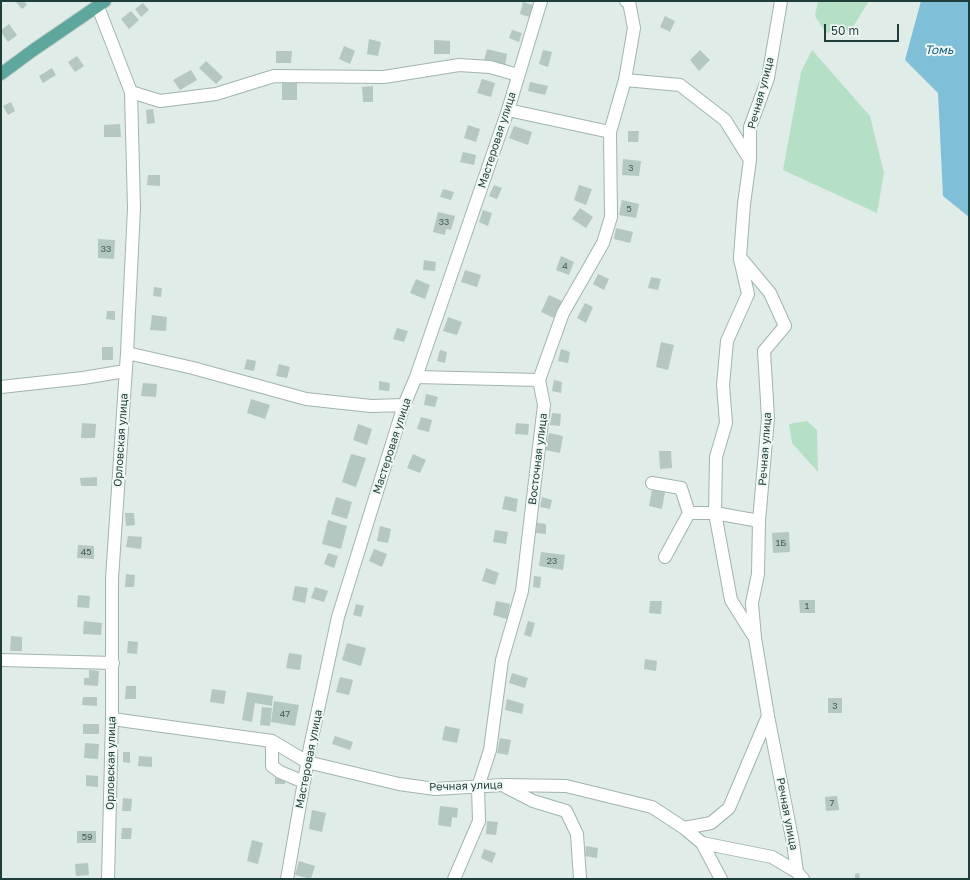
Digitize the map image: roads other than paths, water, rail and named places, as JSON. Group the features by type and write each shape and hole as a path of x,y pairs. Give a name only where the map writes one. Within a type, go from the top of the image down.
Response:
{"main road":[{"path":"1,74 32,50 102,4"}],"street":[{"name":"Мастеровая улица","path":"287,879 307,762 338,617 404,405 416,377 508,110 541,1"},
{"path":"416,377 539,380 564,313 603,243 611,217 610,132 625,80 634,28 628,2 626,1"},
{"name":"Речная улица","path":"755,638 731,600 715,513 716,457 726,423 723,384 727,341 748,294 740,257 744,204 750,160 750,127 768,78 782,1"},
{"name":"Орловская улица","path":"102,4 131,92 134,208 127,353 112,579 113,663 108,879"},
{"path":"131,92 160,101 216,94 274,76 384,77 459,65 490,67 518,75"},
{"path":"625,80 680,85 725,120 750,160"},
{"path":"508,110 610,132"},
{"name":"Речная улица","path":"740,257 770,293 785,326 764,350 768,418 759,521 758,574 752,603 755,638 768,716 800,876"},
{"path":"127,353 193,368 306,399 371,406 404,405"},
{"path":"1,387 83,378 125,371"},
{"name":"Восточная улица","path":"454,879 479,822 478,787 490,750 502,660 522,591 544,405 539,380"},
{"path":"652,483 681,488 689,513 665,557"},
{"path":"689,513 715,513 759,521"},
{"path":"1,660 113,663"},
{"path":"684,828 711,823 729,808 768,716"},
{"name":"Речная улица","path":"112,719 272,741 307,762 399,784 435,789 504,785 566,786 652,807 684,828 702,843 721,879"},
{"path":"272,741 272,766 280,772 304,782"},
{"path":"504,785 533,801 566,811 577,834 580,879"},
{"path":"702,843 772,857 800,876"}],"water":[{"name":"Томь","path":"921,1 969,1 969,217 943,196 938,93 905,60"}]}
